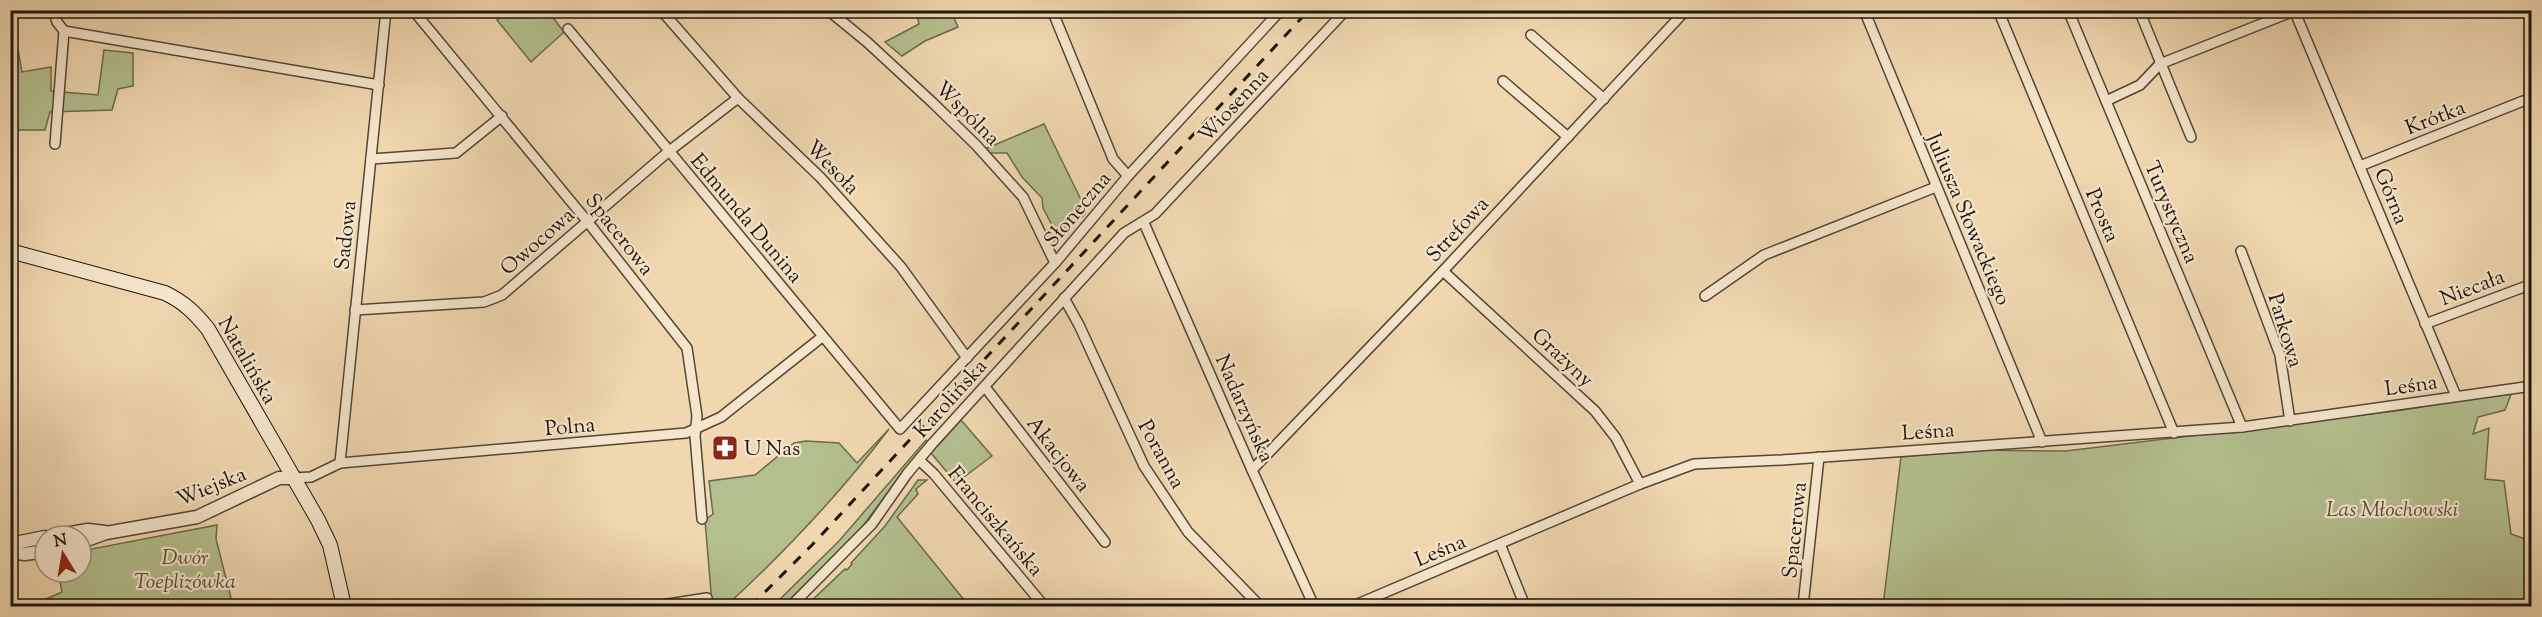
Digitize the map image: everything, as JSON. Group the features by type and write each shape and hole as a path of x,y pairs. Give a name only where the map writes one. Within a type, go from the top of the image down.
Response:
{"main road":[{"name":"Natalińska","path":"10,251 165,293 180,300 194,312 208,329 318,520 330,545 344,606"}],"street":[{"path":"53,10 57,22 64,31 379,85"},
{"name":"Sadowa","path":"339,463 386,10"},
{"name":"Spacerowa","path":"413,10 502,116 687,348 697,416 695,436 702,519"},
{"name":"Wesoła","path":"661,10 738,98 821,178 901,267 967,358"},
{"name":"Wspólna","path":"828,10 867,42 933,103 1015,188 1023,197 1055,263"},
{"path":"1052,10 1113,159 1128,176"},
{"name":"Słoneczna","path":"900,429 1055,263 1128,176 1281,10"},
{"name":"Wiosenna","path":"1144,223 1176,192 1346,10"},
{"name":"Strefowa","path":"1252,470 1443,271 1686,10"},
{"name":"Juliusza Słowackiego","path":"1864,10 2042,442"},
{"name":"Prosta","path":"1998,10 2174,433"},
{"name":"Turystyczna","path":"2068,10 2242,427"},
{"path":"2139,10 2191,137"},
{"path":"2106,101 2140,85 2160,64 2294,11"},
{"name":"Górna","path":"2294,11 2456,396"},
{"name":"Edmunda Dunina","path":"568,29 900,429"},
{"path":"55,144 64,31"},
{"path":"1531,35 1604,99"},
{"path":"1503,81 1568,137"},
{"name":"Owocowa","path":"355,310 484,302 502,296 669,152 738,98"},
{"name":"Krótka","path":"2360,166 2523,101"},
{"path":"371,159 456,153 502,116"},
{"path":"1705,296 1764,255 1936,187"},
{"name":"Karolińska","path":"791,606 872,524 919,460 1064,298 1124,233 1144,223"},
{"name":"Nadarzyńska","path":"1144,223 1314,606"},
{"name":"Parkowa","path":"2241,251 2280,355 2290,421"},
{"name":"Grażyny","path":"1443,271 1595,411 1616,438 1640,484"},
{"name":"Niecała","path":"2425,324 2532,284"},
{"name":"Poranna","path":"1064,298 1079,325 1144,466 1188,532 1260,606"},
{"name":"Polna","path":"293,478 311,477 339,463 680,434 697,430 721,417 822,337"},
{"name":"Leśna","path":"1353,606 1640,484 1694,464 2242,427 2532,386"},
{"name":"Akacjowa","path":"985,387 1105,542"},
{"name":"Spacerowa","path":"1803,606 1819,457"},
{"name":"Franciszkańska","path":"919,460 934,474 1044,606"},
{"name":"Wiejska","path":"93,537 106,532 197,517 281,477 293,478"},
{"name":"Wiejska","path":"93,531 106,532"},
{"path":"10,544 33,539"},
{"path":"1500,544 1525,606"},
{"path":"10,552 33,553"},
{"path":"655,606 707,598"}],"green space":[{"path":"509,10 548,11 564,32 531,62 497,20"},
{"path":"916,11 951,11 958,27 925,41 902,56 885,42 919,24"},
{"path":"10,32 15,33 22,72 51,67 51,91 98,95 104,50 133,53 133,86 118,89 112,110 50,112 45,130 11,130"},
{"path":"1044,124 1086,210 1085,214 1054,241 1056,233 1043,208 1042,198 1022,177 1007,153 987,153 985,149"},
{"name":"Las Młochowski","path":"2512,392 2505,410 2478,417 2473,434 2489,428 2485,479 2504,481 2511,534 2525,539 2531,546 2531,606 1883,606 1901,457 1970,450 2066,451 2402,410"},
{"path":"961,420 992,456 956,483 931,453"},
{"path":"889,429 831,500 791,543 726,606 702,606 712,604 705,520 713,514 709,481 755,475 794,443 806,441 839,443 857,463"},
{"path":"926,440 929,442 899,477 860,530 783,606 773,606 839,541"},
{"path":"918,480 927,480 916,489 918,494 897,517 969,606 806,606 845,569 847,570 885,526"},
{"name":"Dwór Toeplizówka","path":"217,525 216,539 233,606 30,606 62,592 60,584 93,584 93,549"}],"railway":[{"path":"751,606 812,545 1309,10"}],"place":[{"name":"U Nas","path":"725,448"}]}
